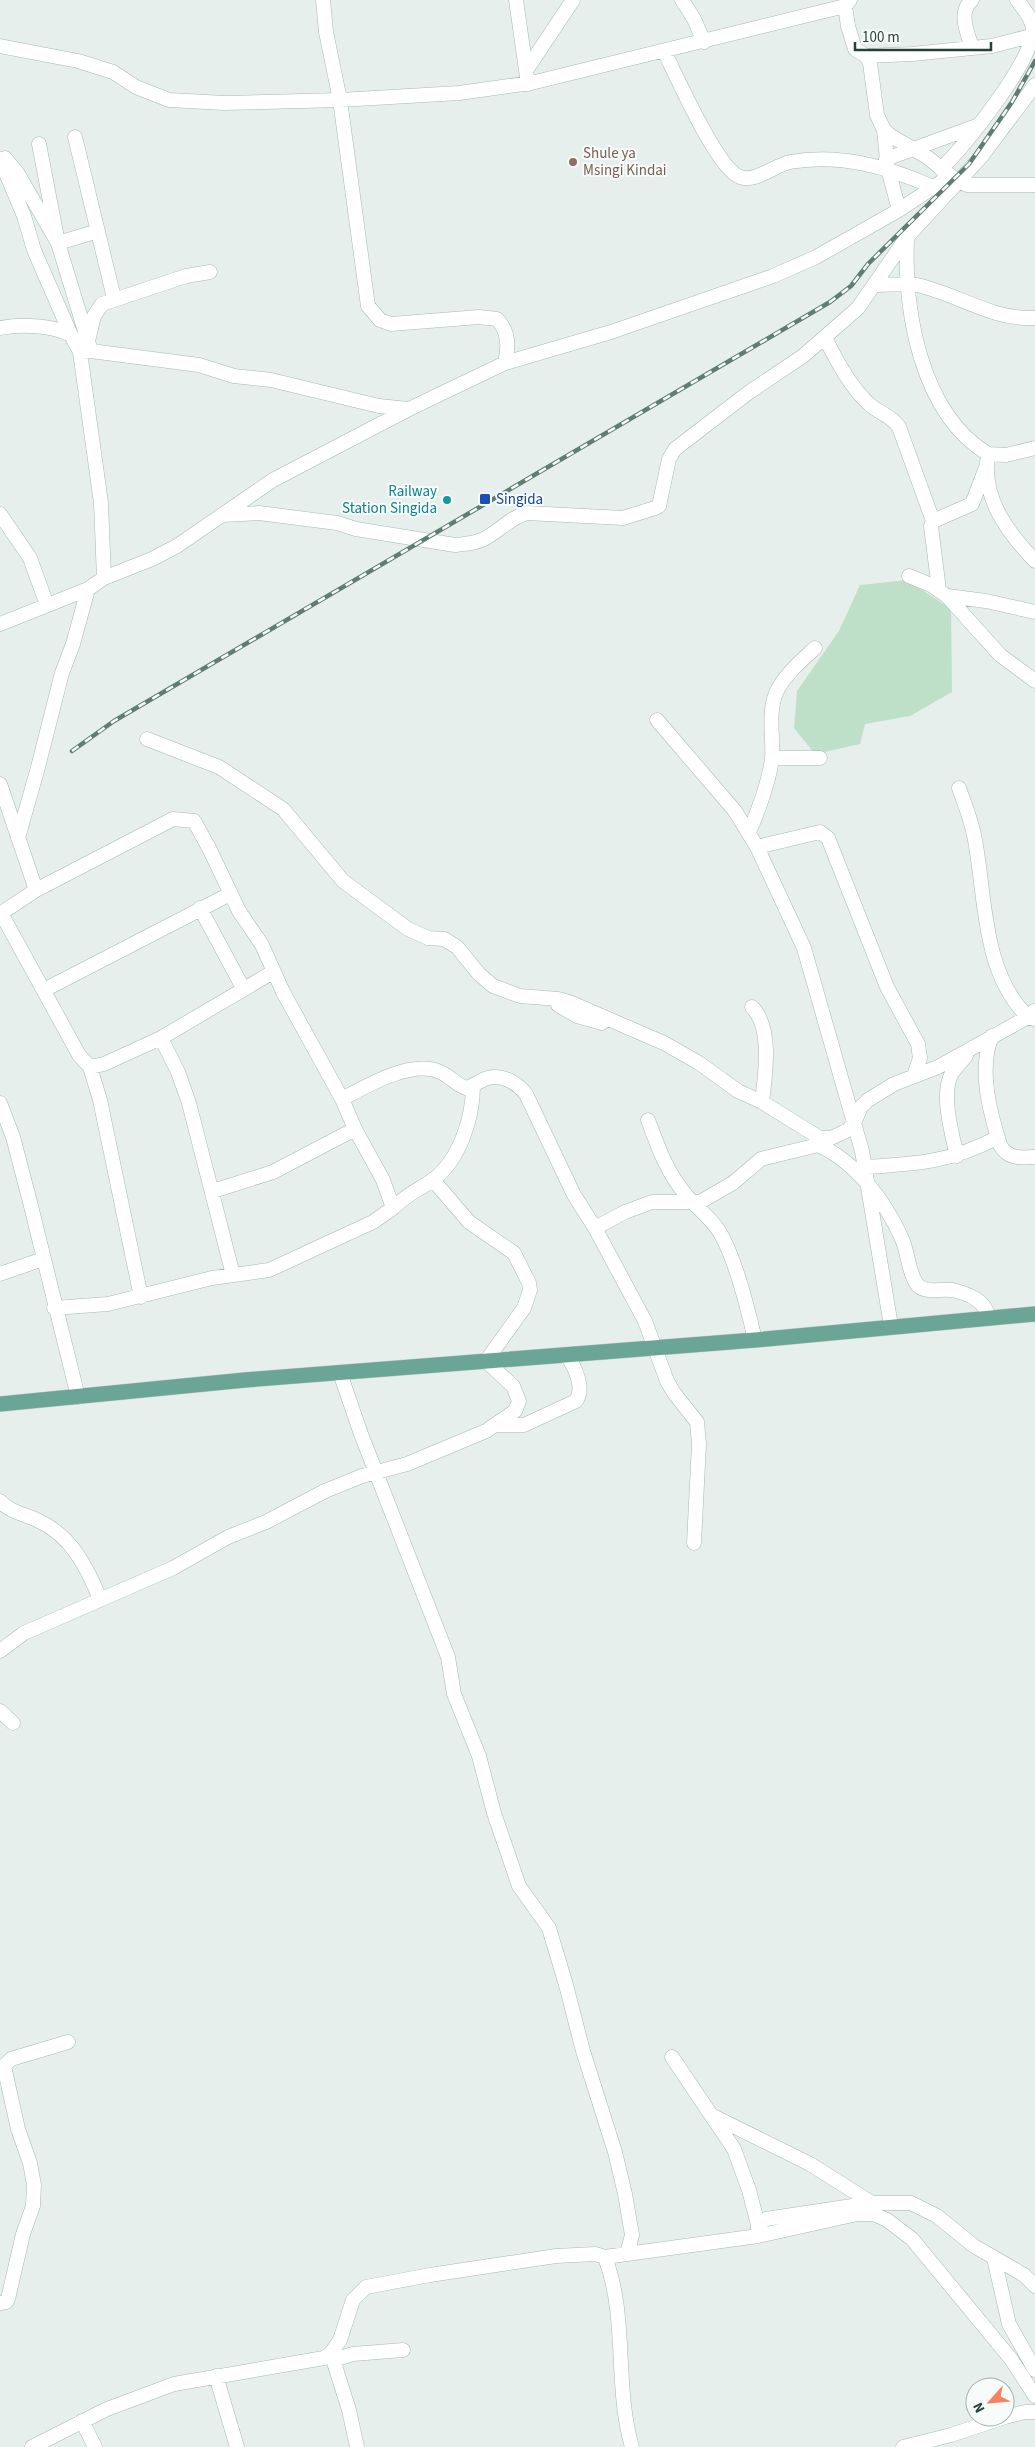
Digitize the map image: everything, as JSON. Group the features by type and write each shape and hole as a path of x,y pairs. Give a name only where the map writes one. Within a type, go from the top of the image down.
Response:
{"main road":[{"path":"0,1404 340,1373 755,1340 1035,1314"}],"street":[{"path":"323,0 326,32 340,100 368,306 380,320 391,324 497,318 507,336 508,352 505,362"},
{"path":"516,0 528,84"},
{"path":"527,69 573,0"},
{"path":"682,0 694,19 704,42"},
{"path":"972,0 966,4 964,13 972,47"},
{"path":"221,515 260,513 338,523 356,529 454,545 468,544 488,537 516,517 527,514 618,518 646,512 659,506 669,459 675,449 825,338 858,308 875,285 950,175 980,124 1012,76 1033,35 1031,20 1017,0"},
{"path":"0,46 78,61 113,72 136,87 169,100 224,103 340,100 459,93 528,84 704,42 848,3 851,39 855,49 866,56 912,54 992,46 1033,35"},
{"path":"664,51 705,133 718,154 739,177 749,178 789,162 821,159 887,164 933,187"},
{"path":"866,56 873,74 877,115 884,130 887,164 899,210"},
{"path":"0,624 88,588 104,578 152,559 177,546 273,480 409,409 505,362 611,332 773,276 816,257 899,210 950,175 1002,131 1035,85"},
{"path":"887,164 912,148 980,124"},
{"path":"884,130 950,175 975,186 1035,185"},
{"path":"75,137 114,298"},
{"path":"39,144 58,243 86,348 101,503 104,578"},
{"path":"0,151 18,174 58,243"},
{"path":"0,159 24,216 34,250 70,335"},
{"path":"910,223 907,237 912,323 932,389 956,426 970,444 987,460 991,495 1001,521 1035,561"},
{"path":"58,243 98,231"},
{"path":"86,348 96,310 102,304 114,298 186,276 210,272"},
{"path":"875,285 909,284 923,287 980,309 1015,318 1035,318"},
{"path":"0,328 54,329 70,335 86,348 200,366 234,376 271,380 379,406 409,409"},
{"path":"825,338 843,371 857,391 874,409 891,417 898,427 933,521 930,531 943,593 1000,654 1035,681"},
{"path":"987,460 1035,448"},
{"path":"933,521 972,504 976,497 987,460"},
{"path":"0,514 30,558 47,605"},
{"path":"909,576 943,593 1035,612"},
{"path":"18,838 62,673 73,644 88,588"},
{"path":"749,832 755,819 772,758 771,722 778,689 792,669 815,648"},
{"path":"657,720 721,792 749,832 804,948 815,980 865,1167 891,1326"},
{"path":"147,739 190,754 219,767 283,809 343,881 408,929 428,938 444,939 457,947 479,974 494,986 520,996 549,998 569,1002 664,1043 687,1055 738,1091 762,1102 820,1138 841,1134 854,1123 861,1107 868,1100 894,1084 938,1068 975,1045 1033,1016 1013,1001 1002,983 986,912 975,839 959,788"},
{"path":"772,758 820,758"},
{"path":"0,784 36,890"},
{"path":"141,1297 100,1100 90,1067 79,1055 0,913 36,890 173,819 182,818 196,823 230,894 262,945 273,972 342,1099 355,1129 383,1180 393,1208"},
{"path":"757,847 810,833 820,832 828,838 887,987 918,1044 920,1058 914,1076"},
{"path":"44,990 230,894"},
{"path":"200,908 243,988"},
{"path":"90,1067 104,1064 162,1038 243,988 273,972"},
{"path":"752,1007 758,1013 763,1026 766,1067 762,1102"},
{"path":"992,1036 987,1048 986,1071 998,1137 1004,1152 1013,1157 1035,1157"},
{"path":"162,1038 184,1088 213,1192 233,1275"},
{"path":"957,1156 949,1116 948,1087 956,1067 975,1045"},
{"path":"342,1099 368,1084 419,1068 440,1072 466,1088 481,1081 497,1077 519,1085 526,1094 568,1183 596,1228 641,1314 671,1387 697,1422 699,1429 694,1543"},
{"path":"54,1308 90,1307 141,1297 212,1278 269,1270 373,1222 413,1191 433,1180 448,1163 465,1135 473,1105 473,1086"},
{"path":"0,1103 13,1137 54,1308 78,1397"},
{"path":"648,1120 670,1172 694,1203 715,1225 726,1245 746,1302 755,1340"},
{"path":"213,1192 273,1172 355,1129"},
{"path":"865,1167 922,1163 957,1156 998,1137"},
{"path":"596,1228 625,1212 652,1202 694,1203 706,1199 733,1183 761,1159 818,1145 838,1156 852,1167 895,1224 903,1241 916,1283 924,1289 950,1290 976,1299 984,1305 988,1318"},
{"path":"0,1651 24,1633 173,1568 228,1537 266,1522 325,1491 376,1472 406,1464 496,1425 515,1411 519,1396 514,1386 486,1361 524,1308 530,1290 529,1283 514,1254 473,1226 433,1180"},
{"path":"0,1274 43,1259"},
{"path":"496,1425 524,1425 576,1401 579,1394 577,1376 566,1355"},
{"path":"340,1373 448,1658 454,1694 479,1756 494,1814 519,1886 549,1928 583,2051 615,2152 632,2235 627,2254"},
{"path":"0,1501 12,1511 55,1530 68,1540 88,1574 100,1600"},
{"path":"0,1711 13,1723"},
{"path":"0,2303 6,2302 8,2299 23,2234 33,2206 34,2185 32,2168 18,2129 4,2066 11,2059 68,2042"},
{"path":"672,2057 712,2116 739,2163 758,2231"},
{"path":"712,2116 810,2164 872,2203"},
{"path":"758,2231 766,2219 872,2203 911,2203 926,2209 994,2258 1024,2275 1035,2286"},
{"path":"357,2447 332,2356 340,2340 353,2300 366,2287 430,2274 556,2256 595,2254 606,2257 680,2248 758,2231 857,2214 874,2214 887,2220 912,2239 1011,2359 1035,2396"},
{"path":"606,2257 616,2294 624,2407 632,2447"},
{"path":"994,2258 1009,2324 1035,2370"},
{"path":"32,2447 126,2401 174,2384 332,2356 403,2350"},
{"path":"216,2376 237,2447"},
{"path":"1015,2414 1035,2412"},
{"path":"82,2421 95,2447"},
{"path":"903,2447 922,2445 975,2427"}],"green space":[{"path":"907,580 951,609 952,692 910,716 865,724 860,744 815,754 794,728 797,691 839,631 860,585"}],"railway":[{"path":"72,751 114,721 830,302 851,286 868,264 969,164 1012,102 1035,61"}],"place":[{"name":"Shule ya Msingi Kindai","path":"573,162"},
{"name":"Singida","path":"485,499"},
{"name":"Railway Station Singida","path":"447,500"}]}
